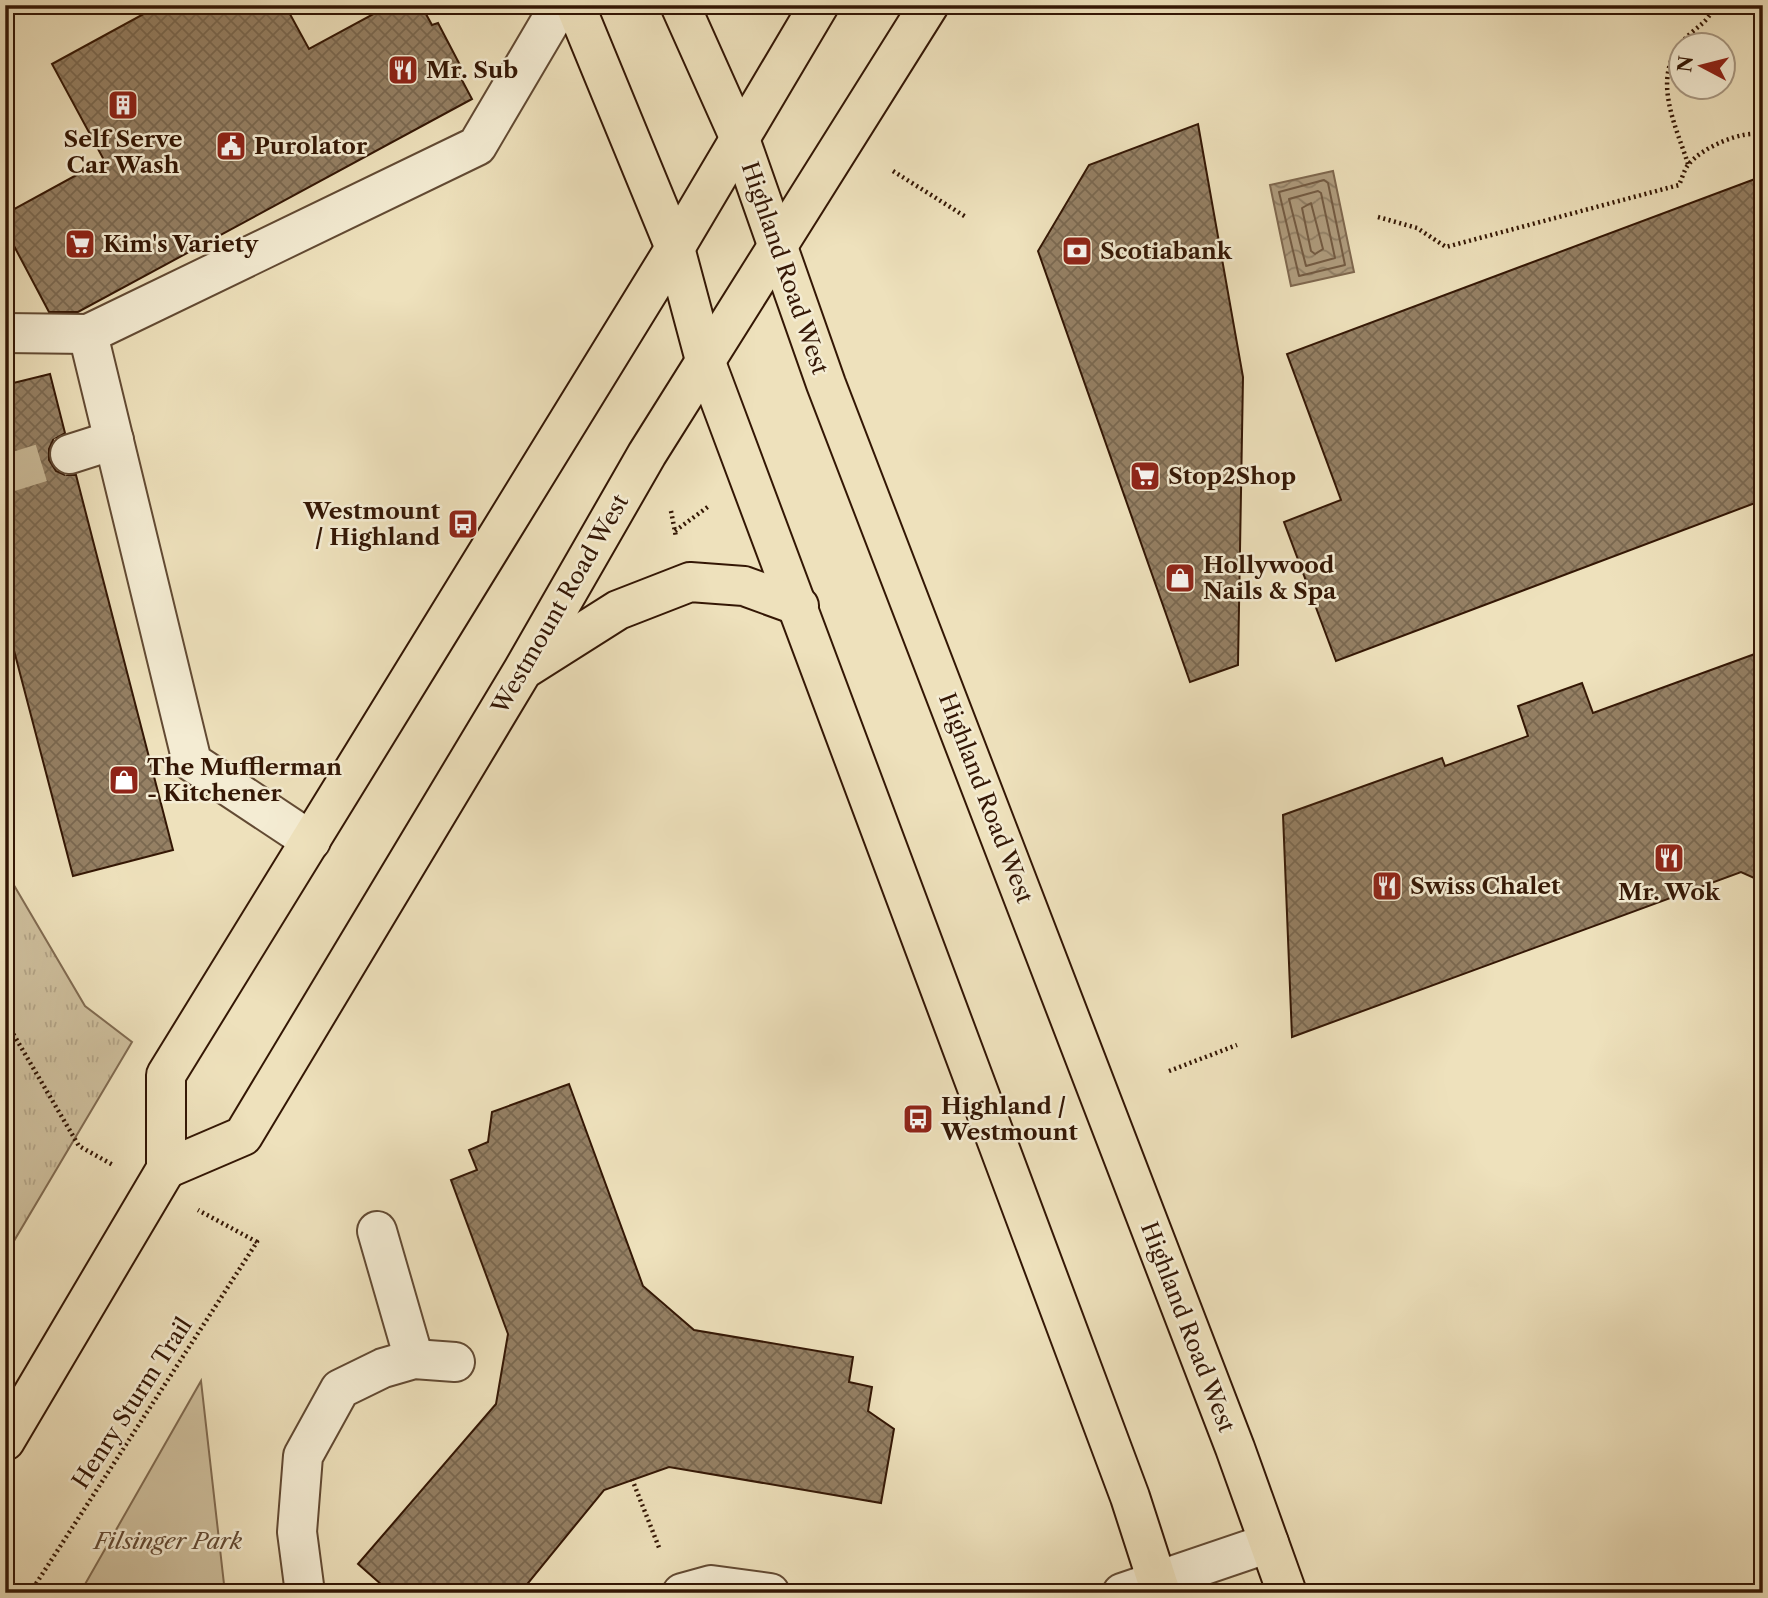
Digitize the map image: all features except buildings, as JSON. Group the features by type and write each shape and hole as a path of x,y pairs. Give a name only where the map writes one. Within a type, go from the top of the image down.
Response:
{"main road":[{"path":"575,5 675,248 705,360 1130,1497 1147,1589"},
{"name":"Highland Road West","path":"680,5 740,139 777,251 1287,1593"},
{"path":"5,1441 166,1169 166,1075 675,248 819,5"},
{"name":"Westmount Road West","path":"166,1169 243,1136 523,670 647,454 777,251 929,5"},
{"path":"523,670 618,610 690,582 744,586 799,606"}],"street":[{"path":"5,333 88,334 477,146 560,5"},
{"path":"88,334 192,762 311,841"},
{"path":"70,454 114,440"},
{"path":"377,1231 414,1359"},
{"path":"305,1593 297,1532 303,1456 340,1389 383,1368 414,1359 455,1362"},
{"path":"1147,1589 1269,1543"},
{"path":"682,1593 712,1585 770,1593"}],"path":[{"path":"1688,164 1666,97 1669,61 1685,39 1705,24 1716,5"},
{"path":"1378,216 1417,228 1446,247 1679,186 1688,164 1729,137 1751,132 1763,135"},
{"path":"893,171 966,217"},
{"path":"675,531 715,501"},
{"path":"670,507 678,542"},
{"path":"5,1020 79,1146 92,1154"},
{"path":"1169,1071 1237,1045"},
{"name":"Henry Sturm Trail","path":"30,1593 257,1242 247,1237"},
{"path":"632,1479 661,1555"}],"green space":[{"path":"5,870 85,1006 132,1042 5,1256"},
{"name":"Filsinger Park","path":"201,1381 225,1593 80,1593"}],"water":[{"path":"1333,171 1354,272 1291,286 1270,185"}],"tunnel":[{"path":"5,474 70,454"}],"place":[{"name":"Mr. Sub","path":"403,70"},
{"name":"Self Serve Car Wash","path":"123,105"},
{"name":"Purolator","path":"231,146"},
{"name":"Kim's Variety","path":"80,244"},
{"name":"Scotiabank","path":"1077,251"},
{"name":"Stop2Shop","path":"1145,476"},
{"name":"Westmount / Highland","path":"463,524"},
{"name":"Hollywood Nails & Spa","path":"1180,578"},
{"name":"The Mufflerman - Kitchener","path":"124,780"},
{"name":"Mr. Wok","path":"1669,858"},
{"name":"Swiss Chalet","path":"1387,886"},
{"name":"Highland / Westmount","path":"918,1119"}]}
